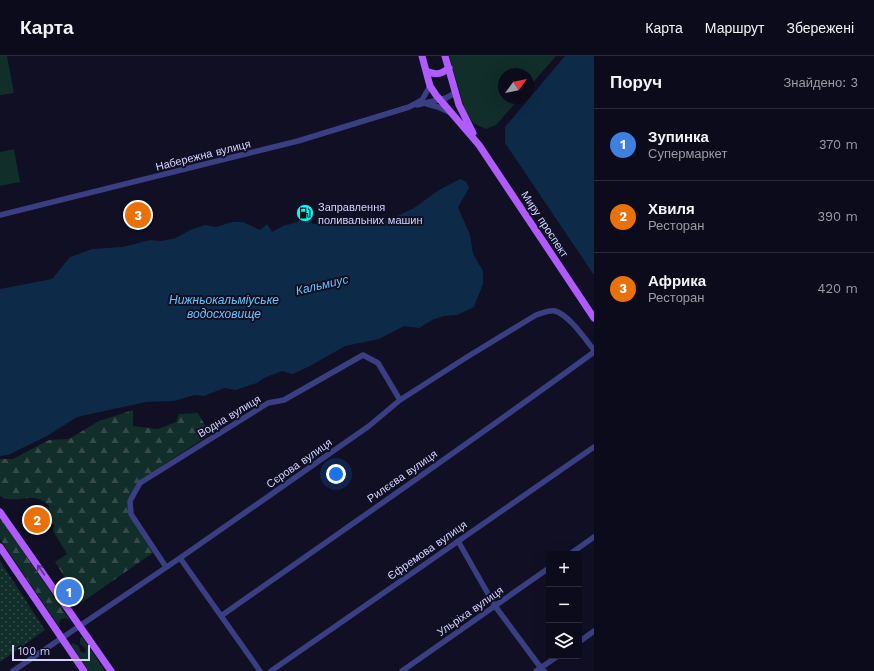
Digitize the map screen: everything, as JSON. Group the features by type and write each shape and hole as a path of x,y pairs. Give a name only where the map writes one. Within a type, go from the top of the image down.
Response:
{"main road":[{"name":"Миру проспект","path":"422,56 430,86 440,100 478,143"},
{"name":"Миру проспект","path":"446,56 458,106 478,143 594,318"},
{"path":"426,70 434,75 439,75 449,68"},
{"path":"0,512 111,671"},
{"path":"0,547 84,671"}],"street":[{"path":"409,106 422,100 430,86"},
{"path":"409,106 440,100 455,93"},
{"path":"425,103 438,106 451,113"},
{"name":"Набережна вулиця","path":"0,216 298,142 409,106"},
{"name":"Сєрова вулиця","path":"13,671 180,558 369,426 400,400 536,315 555,311 571,322 594,351"},
{"name":"Рилєєва вулиця","path":"221,616 429,469 465,446 594,351"},
{"name":"Водна вулиця","path":"166,567 131,514 130,501 140,483 268,404 284,400 362,355 378,363 400,400"},
{"name":"Єфремова вулиця","path":"271,671 594,447"},
{"path":"574,551 594,537"},
{"path":"458,541 495,606 540,670 554,659"},
{"path":"180,558 260,671"},
{"name":"Ульріха вулиця","path":"402,671 546,570"},
{"path":"582,640 594,631"}],"green space":[{"path":"0,56 7,56 14,93 0,95"},
{"path":"449,56 556,56 534,81 534,68 498,68 498,104 515,104 496,125 486,129 475,124 466,114"},
{"path":"14,149 20,182 0,186 0,152"},
{"path":"133,410 133,426 158,429 176,422 179,414 198,413 210,434 138,482 129,514 154,552 81,603 55,562 67,554 53,531 54,526 48,516 49,506 43,501 37,499 6,499 0,496 0,459 13,459 49,440 69,439 99,421"},
{"path":"0,517 70,621 66,618 61,619 59,623 60,628 0,539"},
{"path":"0,561 45,630 0,662"},
{"path":"82,637 105,671 89,671 71,645 73,643 78,645 81,652 85,653 86,649 80,644 80,638"}],"water":[{"path":"565,56 594,56 594,275 505,143 505,127 524,104 534,104 534,93"},
{"name":"Нижньокальміуське водосховище","path":"460,179 466,182 469,188 458,207 470,235 473,254 483,271 483,284 474,307 457,315 444,316 432,320 419,328 404,326 379,339 345,346 293,374 282,371 264,378 257,383 236,390 224,388 204,396 194,395 174,401 146,402 77,417 47,436 8,455 0,456 0,289 52,279 70,257 92,249 123,247 150,240 161,241 176,238 190,230 205,225 216,227 232,222 243,222 260,230 267,224 272,232 283,226 298,222 301,217 311,219 312,224 334,224 343,221 368,225 389,220 414,208 439,190"}],"place":[{"name":"Заправлення поливальних машин","path":"305,213"},
{"name":"Африка","path":"138,215"},
{"name":"Хвиля","path":"37,520"},
{"name":"Зупинка","path":"69,592"}],"water label":[{"name":"Кальмиус","path":"322,285"}]}
